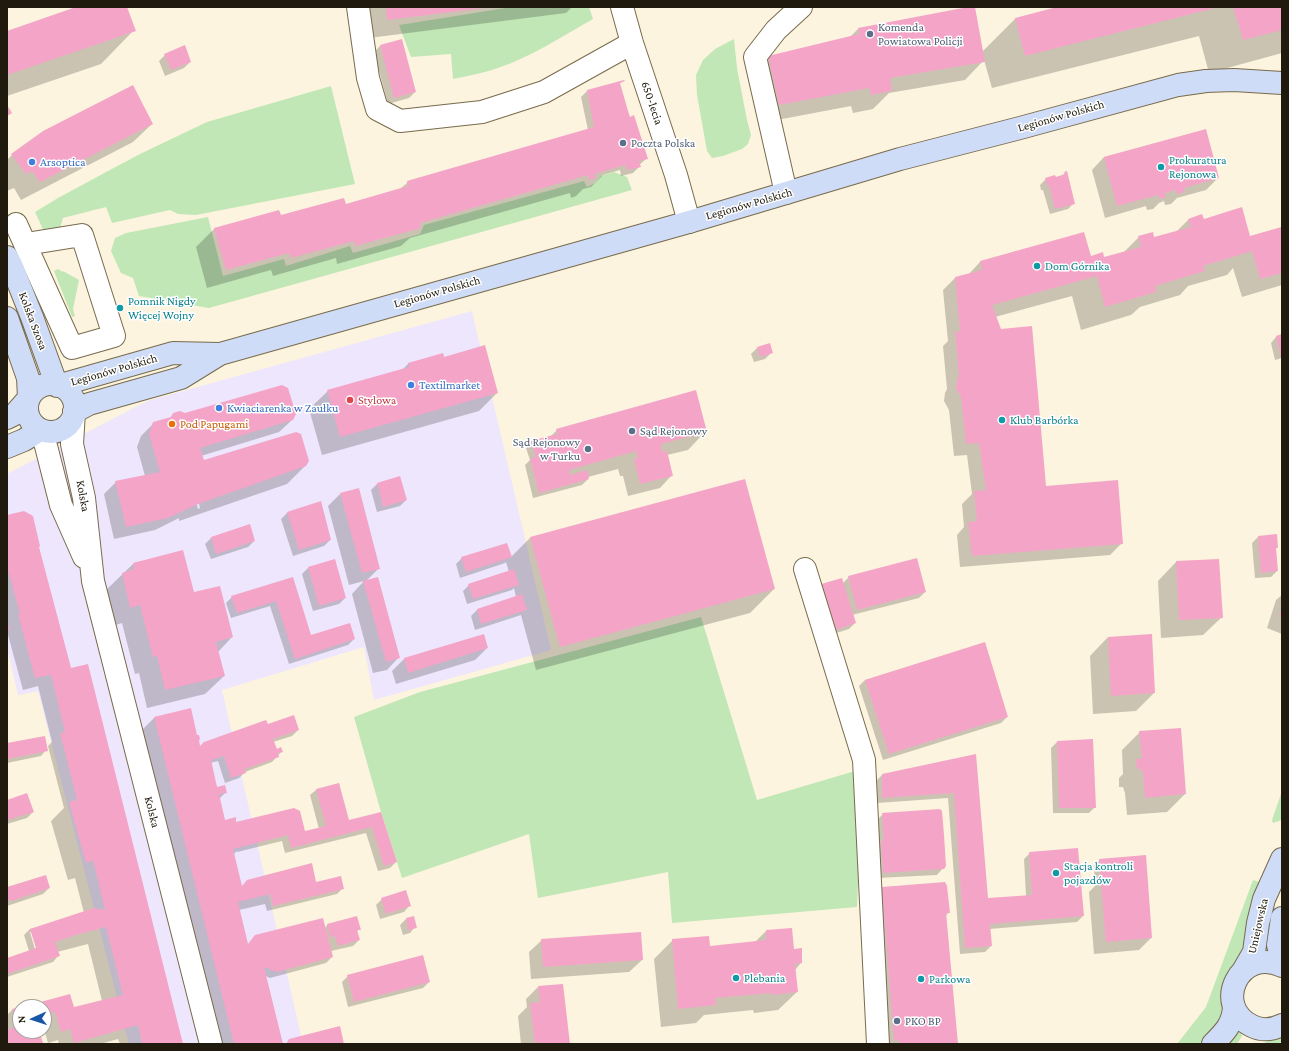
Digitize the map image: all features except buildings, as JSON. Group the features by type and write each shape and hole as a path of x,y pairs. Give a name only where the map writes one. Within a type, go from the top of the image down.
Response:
{"street":[{"path":"358,7 368,78 377,109 400,121 482,112 544,92 632,43"},
{"name":"650-lecia","path":"622,7 632,43 676,175 689,222"},
{"path":"786,193 755,58 776,30 801,7"},
{"name":"Legionów Polskich","path":"57,386 173,354 220,354 689,222 900,159 1178,85 1206,81 1234,80 1282,83"},
{"path":"16,224 72,348 114,336 82,235 26,244"},
{"name":"Kolska Szosa","path":"7,257 32,317 57,386"},
{"name":"Kolska Szosa","path":"7,318 28,378 29,398"},
{"name":"Legionów Polskich","path":"74,412 89,404 181,378 220,354"},
{"path":"7,418 15,414 33,393 38,388 44,386 57,386 69,393 74,405 74,412 68,424 63,429 48,432 40,430 29,418 27,405 29,398"},
{"name":"Kolska","path":"74,412 72,444 84,498 93,581 211,1044"},
{"path":"7,447 24,440 40,430"},
{"name":"Kolska","path":"40,430 46,446 61,505 93,581"},
{"path":"805,569 864,760 878,1044"},
{"name":"Uniejowska","path":"1213,1044 1231,1023 1234,1017 1232,997 1233,987 1237,978 1254,952 1258,923 1264,899 1282,859"},
{"name":"Uniejowska","path":"1282,918 1278,945 1282,959"},
{"path":"1243,971 1252,964 1264,961 1275,962 1282,966"},
{"path":"1234,1007 1239,1016 1247,1023 1267,1033"}],"shaded area":[{"path":"472,311 551,650 374,700 364,647 222,690 303,1044 129,1044 38,691 18,695 7,647 7,474 147,401"}],"green space":[{"path":"512,7 589,7 593,19 523,58 498,68 453,79 451,54 411,57 399,25"},
{"path":"734,39 737,68 751,135 748,144 742,149 723,156 712,158 707,151 697,95 696,75 703,60 715,49"},
{"path":"331,86 355,184 196,215 178,214 170,210 112,223 106,207 63,218 58,236 46,236 35,212 142,153 207,122"},
{"path":"614,172 627,177 632,190 209,308 139,296 133,278 121,273 111,251 115,238 126,233 208,217 223,276 284,259 286,266 350,246 353,253 420,234 424,225 584,181 587,187 595,183 601,176"},
{"path":"58,269 79,280 73,309 75,316 72,317 54,271"},
{"path":"701,617 757,800 855,771 862,795 857,907 672,923 668,872 538,898 529,834 402,878 381,812 354,717 420,692"},
{"path":"1282,791 1282,820 1273,823 1272,820"},
{"path":"1253,880 1260,882 1247,921 1245,947 1219,1023 1199,1044 1177,1044 1206,1007"},
{"path":"1237,1031 1241,1032 1242,1036 1237,1044 1226,1044"},
{"path":"1282,1037 1282,1042 1276,1044 1262,1044 1270,1040"}],"place":[{"name":"Komenda Powiatowa Policji","path":"870,34"},
{"name":"Poczta Polska","path":"623,143"},
{"name":"Arsoptica","path":"32,162"},
{"name":"Prokuratura Rejonowa","path":"1161,167"},
{"name":"Dom Górnika","path":"1037,266"},
{"name":"Pomnik Nigdy Więcej Wojny","path":"120,308"},
{"name":"Textilmarket","path":"411,385"},
{"name":"Stylowa","path":"350,400"},
{"name":"Kwiaciarenka w Zaułku","path":"219,408"},
{"name":"Klub Barbórka","path":"1002,420"},
{"name":"Pod Papugami","path":"172,424"},
{"name":"Sąd Rejonowy","path":"632,431"},
{"name":"Sąd Rejonowy w Turku","path":"588,449"},
{"name":"Stacja kontroli pojazdów","path":"1056,873"},
{"name":"Plebania","path":"736,978"},
{"name":"Parkowa","path":"921,979"},
{"name":"PKO BP","path":"897,1021"}]}
